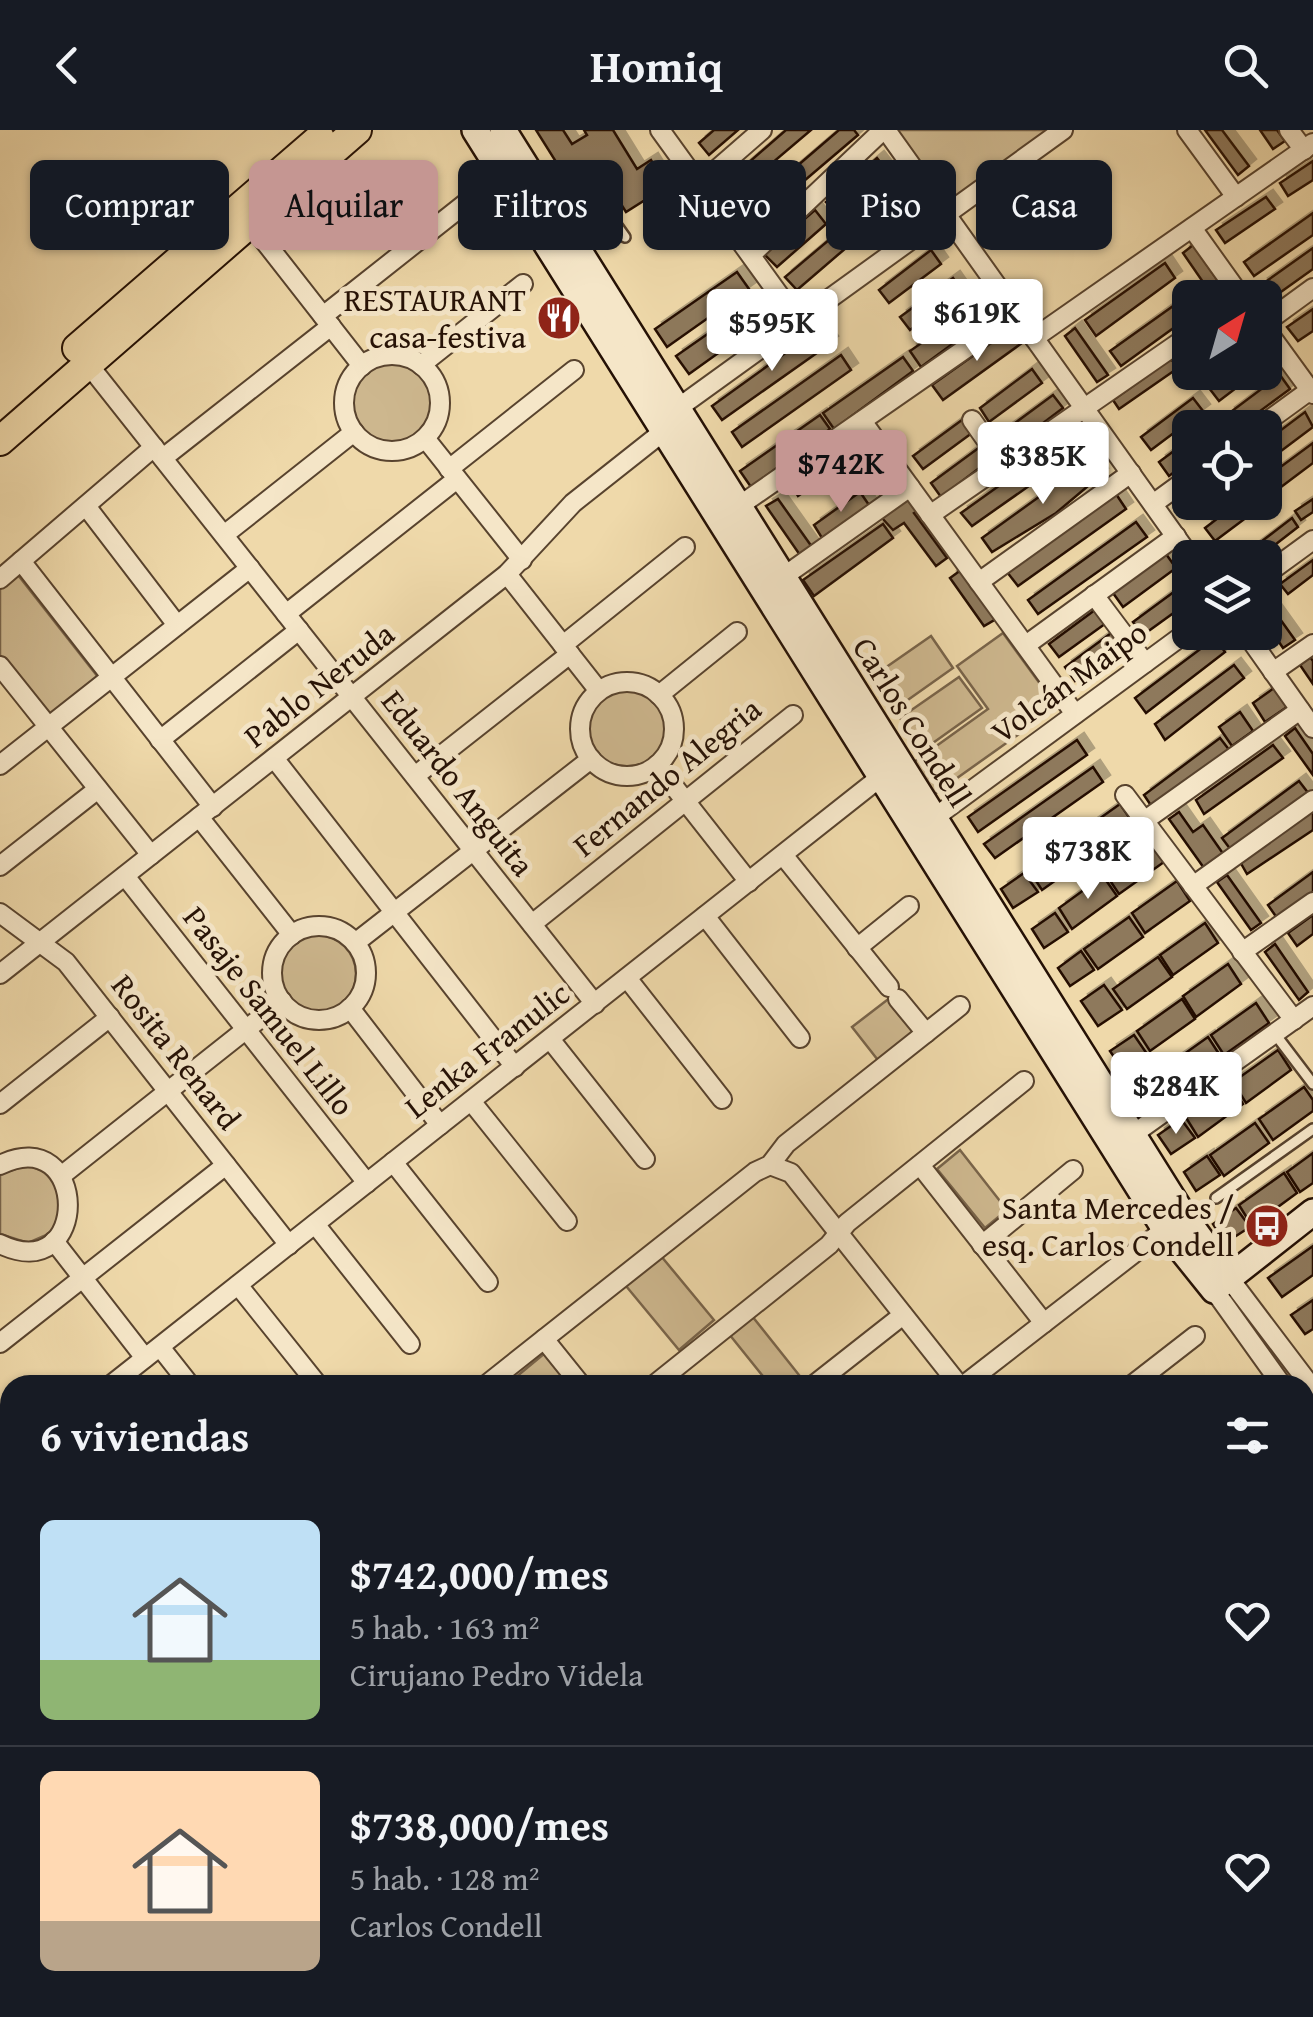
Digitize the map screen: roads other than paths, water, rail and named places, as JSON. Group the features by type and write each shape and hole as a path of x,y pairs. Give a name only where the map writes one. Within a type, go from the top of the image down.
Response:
{"main road":[{"path":"0,415 329,130"},
{"path":"324,160 358,130"},
{"path":"0,440 249,226"}],"street":[{"name":"Carlos Condell","path":"475,130 671,419 1174,1222 1301,1375"},
{"name":"Carlos Condell","path":"504,130 523,160"},
{"path":"660,130 682,160"},
{"path":"728,160 762,130"},
{"path":"751,256 885,130 907,160"},
{"name":"Pablo Neruda","path":"956,207 1063,130"},
{"path":"1188,130 1236,197"},
{"path":"1034,338 1308,146 1289,130"},
{"path":"0,579 86,506 327,321 458,210"},
{"path":"956,228 1179,540"},
{"path":"1192,228 1229,280"},
{"path":"271,250 362,366"},
{"name":"Carlos Condell","path":"578,250 671,419 739,506 783,577 890,770 934,818 1132,1135 1174,1222"},
{"path":"747,250 798,321"},
{"name":"Pablo Neruda","path":"0,974 507,574 573,504 671,419 896,250"},
{"path":"422,366 523,284"},
{"path":"1282,312 1313,288"},
{"path":"739,506 1017,313"},
{"path":"930,516 1172,347"},
{"path":"1282,349 1312,391 1282,412"},
{"path":"396,355 422,366 435,381 440,401 436,421 425,438 408,448 388,451 369,445 354,432 346,416 344,398 350,380 362,366 378,357 396,355"},
{"name":"Eduardo Anguita","path":"88,364 594,1004"},
{"path":"286,614 574,370"},
{"path":"972,420 1003,464"},
{"path":"862,421 1075,714"},
{"path":"224,535 354,432"},
{"path":"425,438 522,560"},
{"path":"979,582 1130,473"},
{"path":"783,577 910,488"},
{"path":"1153,504 1172,490"},
{"path":"86,506 177,625"},
{"path":"1026,645 1176,536"},
{"path":"1282,563 1313,540"},
{"path":"415,776 685,547"},
{"path":"21,561 160,740 292,935"},
{"path":"0,764 250,568"},
{"path":"507,574 599,691"},
{"path":"1094,595 1145,663"},
{"path":"160,740 299,630"},
{"path":"659,695 738,632"},
{"name":"Volcán Maipo","path":"934,818 1172,643"},
{"path":"1273,672 1313,644"},
{"path":"1258,650 1313,728"},
{"path":"0,666 151,855"},
{"path":"625,682 644,685 659,695 674,725 670,747 657,765 628,776 607,771 591,759 581,739 581,717 591,698 625,682"},
{"path":"1144,820 1300,710"},
{"name":"Fernando Alegria","path":"532,924 792,715"},
{"path":"274,758 515,1066"},
{"path":"356,943 591,759"},
{"path":"657,765 749,882"},
{"name":"Lenka Franulic","path":"124,1375 890,770"},
{"path":"0,866 98,789"},
{"path":"1125,795 1294,1020"},
{"path":"1193,886 1313,800"},
{"path":"783,855 926,1034"},
{"name":"Pasaje Samuel Lillo","path":"125,876 367,1183"},
{"path":"1242,952 1313,902"},
{"path":"857,948 910,906"},
{"name":"Rosita Renard","path":"0,913 66,962 289,1245"},
{"path":"704,916 800,1038"},
{"path":"313,926 325,926 356,943 366,976 350,1008 331,1018 309,1018 282,1001 273,982 274,960 292,935 313,926"},
{"path":"627,978 722,1099"},
{"path":"61,1176 282,1001"},
{"path":"503,1375 755,1172 770,1165 786,1144 960,1006"},
{"path":"1132,1135 1313,1006"},
{"path":"350,1008 440,1125"},
{"path":"0,1104 110,1017"},
{"path":"550,1039 645,1160"},
{"path":"666,1375 829,1245 847,1223 1024,1082"},
{"path":"471,1101 567,1221"},
{"path":"0,1165 15,1159 35,1160 61,1176 70,1206 67,1222 54,1241 29,1251 0,1244"},
{"path":"394,1162 488,1282"},
{"path":"0,1343 226,1165"},
{"path":"770,1165 791,1173 954,1375"},
{"path":"920,1165 1044,1323"},
{"path":"982,1244 1073,1170"},
{"path":"1222,1284 1313,1212"},
{"path":"975,1375 1174,1222"},
{"path":"316,1224 410,1344"},
{"path":"54,1241 83,1278 179,1375"},
{"name":"Carlos Condell","path":"1222,1284 1276,1375"},
{"path":"238,1285 310,1375"},
{"path":"827,1375 903,1314"},
{"path":"1145,1375 1196,1336"},
{"path":"544,1339 573,1375"}],"lane":[{"path":"1274,1034 1313,1084"},
{"path":"1216,1198 1313,1129"}],"place":[{"name":"RESTAURANT casa-festiva","path":"559,318"},
{"name":"Santa Mercedes / esq. Carlos Condell","path":"1267,1226"}]}
